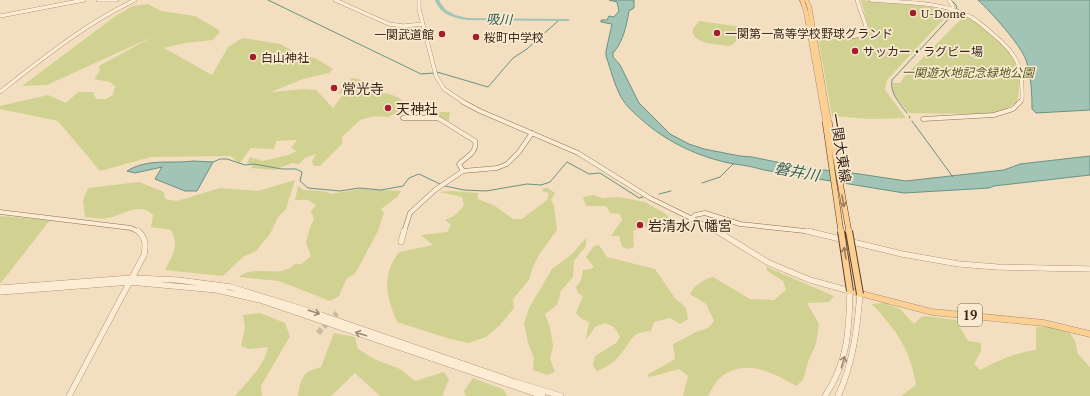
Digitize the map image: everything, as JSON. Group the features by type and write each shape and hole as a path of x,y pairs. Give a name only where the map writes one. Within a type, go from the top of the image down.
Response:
{"main road":[{"name":"一関大東線","path":"802,0 807,19 860,294"},
{"name":"一関大東線","path":"806,0 809,5 814,33 850,292"},
{"name":"19","path":"850,292 932,312 1044,323 1090,334"}],"street":[{"path":"0,16 84,0"},
{"path":"98,0 117,0"},
{"path":"0,92 38,62 104,15 135,0"},
{"path":"335,0 389,24 403,26 423,24"},
{"path":"419,0 423,24 436,76 444,89 470,107 578,153 650,198 726,236 769,263 790,273 850,292 848,342 840,372 834,385 825,396"},
{"path":"814,33 850,37 861,36 864,33 866,26 857,0"},
{"path":"871,0 933,6 959,12 975,20 1013,52 1020,66 1022,100 1013,109 994,115 923,119"},
{"path":"948,0 953,6 953,10"},
{"path":"403,118 438,118 475,141 475,149 459,164 464,171"},
{"path":"401,242 413,208 455,175 464,171 502,167 518,153 532,133"},
{"path":"0,212 122,226 136,230 144,236 146,245 144,255 69,396"},
{"path":"692,219 695,215 705,213 740,224 812,232 902,254 959,264 997,267 1090,269"},
{"path":"0,288 131,280 198,282 231,287 321,314 515,382 561,396"},
{"path":"0,292 131,280 217,290 260,300 544,396"},
{"path":"838,396 846,381 854,351 860,294"}],"green space":[{"path":"861,0 933,7 950,12 887,80 885,90 906,118 871,119 832,116 818,37 850,39 867,35 869,29"},
{"path":"148,4 161,11 195,16 219,30 219,33 213,40 185,43 164,48 212,75 228,47 243,38 280,44 297,53 315,58 333,69 329,73 303,79 271,92 305,89 316,90 333,108 345,92 337,94 352,78 363,80 375,92 390,94 399,98 408,106 406,108 434,112 450,112 449,121 421,112 403,110 388,117 374,116 360,120 342,137 342,144 320,166 314,166 312,161 316,154 305,158 299,164 292,163 275,170 251,168 253,165 247,163 250,157 262,161 288,155 297,151 291,148 297,140 276,141 274,149 251,148 239,164 231,156 151,157 100,171 58,121 0,109 0,106 48,95 66,103 78,92 93,92 96,99 106,99 113,95 115,86 110,82 94,79 100,71 99,66 152,37 47,85 22,86 117,15 133,6"},
{"name":"一関遊水地記念緑地公園","path":"964,16 970,17 997,38 1004,44 1014,57 1018,65 1019,74 1017,102 1001,112 982,114 909,113 895,95 893,83 901,83 903,78"},
{"name":"一関第一高等学校野球グランド","path":"699,21 742,27 738,38 732,45 714,44 704,42 696,38 693,34 693,29"},
{"path":"295,180 286,209 278,217 270,234 256,251 243,257 223,276 165,270 174,251 174,236 171,230 151,227 153,215 148,211 143,209 131,210 105,219 85,217 83,200 88,188 139,182 164,192 165,199 177,201 220,188 258,191"},
{"path":"298,186 303,190 324,191 331,194 359,189 401,191 397,197 381,209 384,213 378,231 355,274 347,278 339,296 330,301 279,281 239,277 253,271 282,271 289,269 295,264 302,264 311,256 306,243 310,227 314,219 311,211 316,205 308,200 295,200"},
{"path":"543,188 548,188 555,193 551,200 554,205 557,230 539,255 529,280 513,299 514,308 500,325 486,337 469,343 450,339 397,322 390,303 387,286 393,261 399,252 433,245 421,235 447,232 451,225 445,220 454,216 464,206 462,197 439,192 452,191 478,193 478,199 495,206 513,219 522,219 547,200 549,193 542,191"},
{"path":"593,195 603,198 619,197 645,202 666,214 675,227 665,232 656,229 651,225 633,231 634,247 629,249 622,247 619,236 611,236 622,220 620,214 610,213 606,206 586,206 583,197"},
{"path":"0,216 50,220 0,284"},
{"path":"586,238 586,246 574,261 573,277 561,291 557,305 545,314 550,327 553,346 550,359 555,372 547,375 533,370 534,358 528,343 524,323 529,308 552,269 572,254"},
{"path":"599,245 607,257 655,269 674,297 686,308 688,319 680,324 670,318 654,322 651,331 635,335 615,360 597,371 593,366 595,356 616,343 620,337 614,327 605,323 595,327 586,340 589,322 582,319 576,313 583,296 578,293 576,287 581,280 583,270 594,267 586,257 594,246"},
{"path":"767,267 834,296 829,302 807,303 819,324 816,344 808,362 803,380 796,386 767,371 746,368 737,369 727,373 718,380 708,396 683,396 688,376 679,369 650,377 647,375 675,359 673,344 696,332 708,328 714,321 706,304 690,294 697,285 706,279 713,277 750,299 774,300 786,290 783,281 766,270"},
{"path":"885,303 900,309 914,324 921,317 926,316 956,320 968,341 981,343 981,351 974,364 980,370 1007,357 1036,350 1036,327 1051,327 1070,333 1075,341 1078,354 1090,367 1090,396 901,396 916,385 910,360 901,340 872,304"},
{"path":"260,313 285,323 290,336 261,386 262,396 235,396 255,373 266,354 268,347 249,349 241,346 245,327 243,315"},
{"path":"334,333 355,337 358,349 374,359 400,369 415,381 444,372 449,379 442,396 380,396 355,373 331,396 298,396 300,385 306,374 321,367"},
{"path":"473,378 504,390 507,396 466,396 464,391"}],"water":[{"name":"磐井川","path":"609,0 634,0 634,8 629,11 624,33 613,52 613,57 620,65 639,103 670,134 689,144 704,149 811,169 846,172 906,181 1004,170 1020,164 1090,156 1090,175 994,186 989,188 904,193 764,170 709,158 684,148 661,135 630,109 621,97 614,82 606,56 612,24 601,22 601,20 607,20 609,16 614,17 619,11 617,2"},
{"path":"978,0 1090,0 1090,110 1036,113 1032,109 1030,78 1028,66 1023,53 1005,28"},
{"path":"193,161 213,162 197,191 185,191 155,179 162,167 135,173 127,171 143,164"}],"waterway":[{"path":"268,0 421,74 434,73"},
{"name":"吸川","path":"437,0 441,8 449,14 467,19 568,20"},
{"path":"951,0 956,5 957,9"},
{"path":"907,113 892,90 892,80 955,12"},
{"path":"437,72 488,87 513,58 527,49 559,20"},
{"path":"912,121 953,177"},
{"path":"213,162 220,159 227,159 245,165 254,164 282,169 296,169 302,172 300,181 308,188 340,191 359,188 381,190 403,186 409,178 419,174 440,184"},
{"path":"445,186 464,190 486,191 527,184 541,185 550,182 567,162 589,174 600,173 639,198 643,197"},
{"path":"702,183 720,177 734,163"},
{"path":"659,194 671,191"}],"tunnel":[{"path":"318,333 337,313"}],"place":[{"name":"U-Dome","path":"913,13"},
{"name":"一関第一高等学校野球グランド","path":"717,33"},
{"name":"一関武道館","path":"442,34"},
{"name":"桜町中学校","path":"476,37"},
{"name":"サッカー・ラグビー場","path":"855,51"},
{"name":"白山神社","path":"253,57"},
{"name":"常光寺","path":"334,88"},
{"name":"天神社","path":"388,108"},
{"name":"岩清水八幡宮","path":"640,225"}]}
